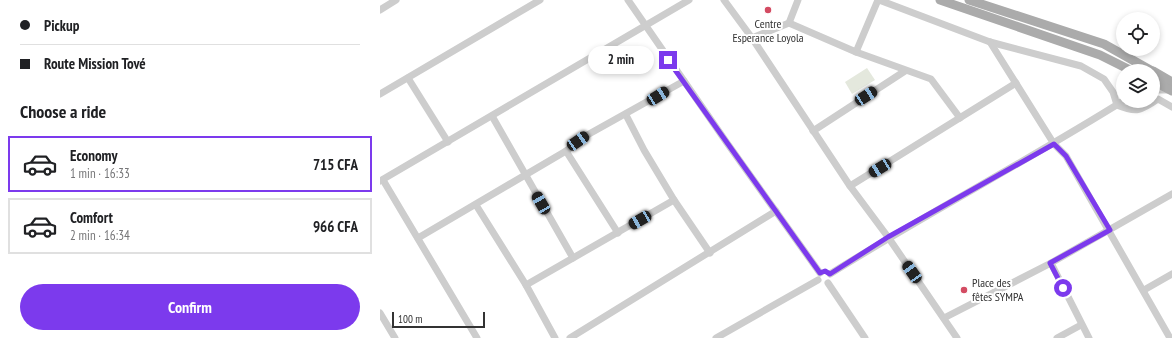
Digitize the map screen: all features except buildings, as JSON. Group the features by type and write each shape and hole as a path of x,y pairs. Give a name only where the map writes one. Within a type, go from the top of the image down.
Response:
{"main road":[{"path":"940,0 1100,54 1119,64"},
{"path":"969,0 1104,44 1133,64"},
{"path":"1100,54 1104,44"},
{"path":"1160,82 1171,88"}],"street":[{"path":"380,10 396,0"},
{"path":"380,94 540,0"},
{"path":"628,0 776,211 819,276 822,284 828,283"},
{"path":"477,338 418,238 381,181 689,0"},
{"path":"724,0 752,38 850,186 888,237 957,338"},
{"path":"789,23 798,0"},
{"path":"856,52 879,0 990,42 1081,66 1104,79 1116,97"},
{"path":"752,38 789,23 856,52 905,71 931,79 960,118"},
{"path":"990,42 1054,144 1066,156 1110,230 1170,338"},
{"path":"813,131 905,71"},
{"path":"408,78 448,142"},
{"path":"418,238 526,176 566,151 589,134 626,115 684,81"},
{"path":"1160,82 1171,88"},
{"path":"850,186 1016,83"},
{"path":"1160,100 1172,107"},
{"path":"830,274 888,237 1054,144 1116,105"},
{"path":"1126,108 1128,110 1138,111 1143,108"},
{"path":"626,115 644,150 674,200 710,254"},
{"path":"492,116 572,258"},
{"path":"566,151 618,233"},
{"path":"944,318 1050,263 1172,194"},
{"path":"526,286 674,200"},
{"path":"476,205 526,286 555,338"},
{"path":"570,338 710,254 776,211"},
{"path":"1050,263 1089,338"},
{"path":"716,338 825,271 830,274"},
{"path":"828,283 831,278 830,274"},
{"path":"1144,290 1172,274"},
{"path":"828,283 865,338"},
{"path":"380,313 395,338"},
{"path":"1057,338 1081,325"}],"shaded area":[{"path":"867,68 875,80 852,94 845,82"}],"place":[{"name":"Centre Esperance Loyola","path":"768,10"},
{"name":"Place des fêtes SYMPA","path":"964,290"}],"route":[{"path":"668,60 820,273 825,271 830,274 888,237 1054,144 1066,156 1110,230 1050,263 1063,288"}]}
